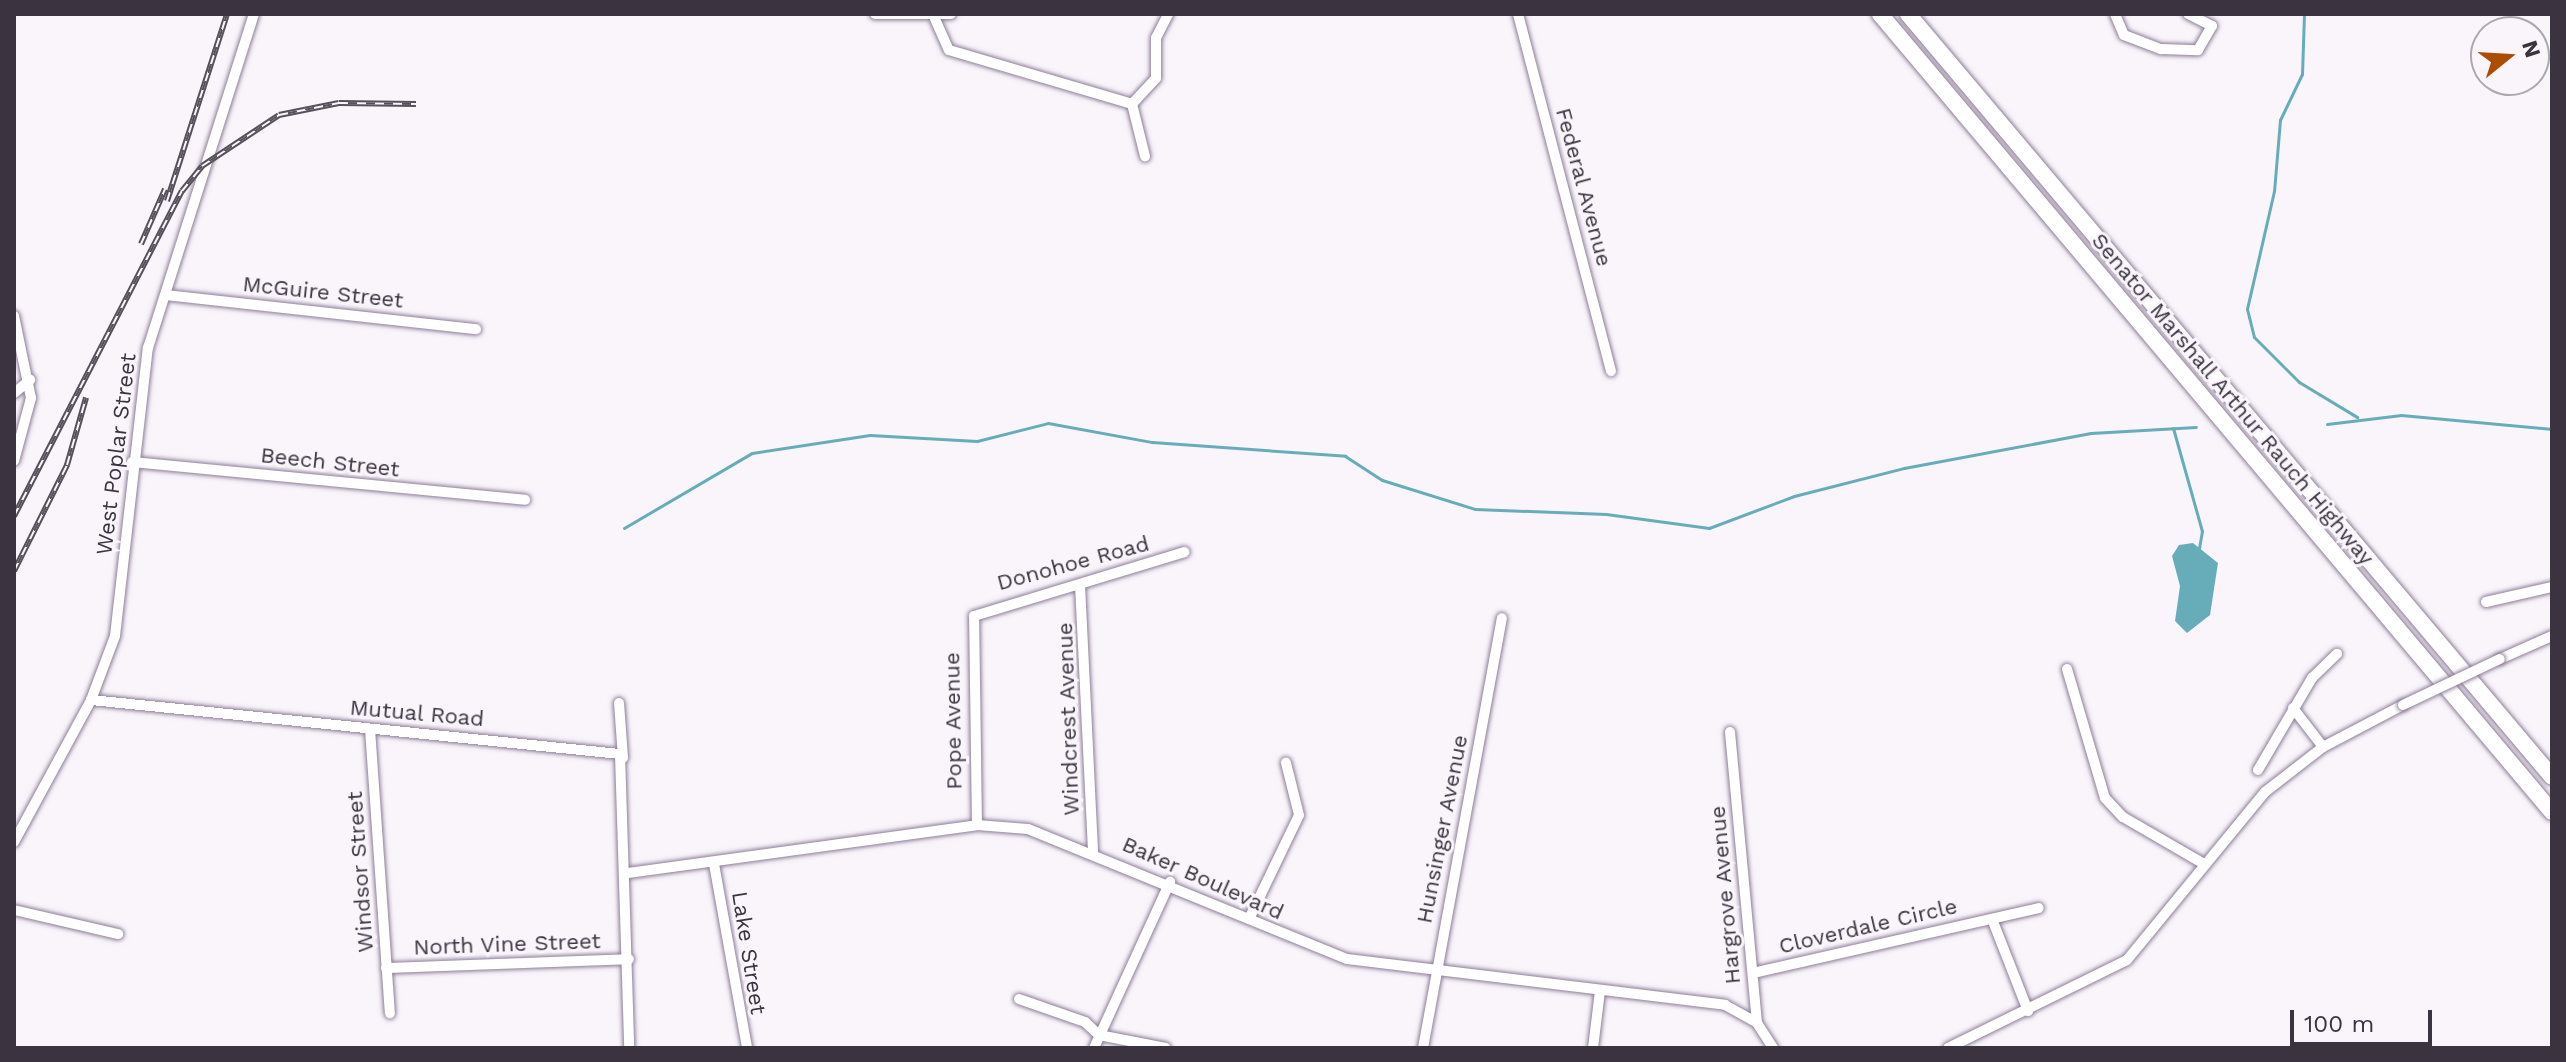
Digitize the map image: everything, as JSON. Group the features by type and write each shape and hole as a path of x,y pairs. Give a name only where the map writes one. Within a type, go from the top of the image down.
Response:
{"highway":[{"name":"Senator Marshall Arthur Rauch Highway","path":"1880,14 2552,812"},
{"name":"Senator Marshall Arthur Rauch Highway","path":"1908,14 2552,777"}],"street":[{"name":"West Poplar Street","path":"14,842 91,700 115,636 132,462 148,348 254,14"},
{"path":"875,14 935,19 951,14"},
{"path":"1132,104 1156,78 1156,38 1168,14"},
{"name":"Federal Avenue","path":"1518,14 1611,371"},
{"path":"2115,14 2124,35 2161,49 2198,50 2212,26 2188,14"},
{"path":"935,19 949,50 1132,104"},
{"path":"1132,104 1145,156"},
{"name":"McGuire Street","path":"166,295 476,329"},
{"path":"14,316 30,380 29,419 14,461"},
{"path":"14,393 30,380"},
{"name":"Beech Street","path":"132,462 525,500"},
{"name":"Donohoe Road","path":"974,616 1013,599 1080,585 1184,552"},
{"name":"Windcrest Avenue","path":"1080,585 1093,852"},
{"path":"2486,602 2552,587"},
{"name":"Pope Avenue","path":"974,616 977,825"},
{"name":"Hunsinger Avenue","path":"1423,1048 1502,618"},
{"path":"1948,1048 2028,1011 2140,950 2242,814 2323,747 2403,705 2552,636"},
{"path":"2258,770 2293,708 2337,654"},
{"path":"2067,669 2105,798 2123,817 2204,864"},
{"name":"Mutual Road","path":"91,700 623,758"},
{"path":"619,703 628,873 629,1048"},
{"path":"2293,708 2323,747"},
{"name":"Windsor Street","path":"370,729 390,1013"},
{"name":"Hargrove Avenue","path":"1730,732 1757,1023 1773,1048"},
{"path":"1249,919 1299,815 1286,763"},
{"name":"Baker Boulevard","path":"628,873 714,864 977,825 1028,829 1170,882 1307,947 1435,974 1725,1005 1757,1023"},
{"name":"Lake Street","path":"714,864 747,1048"},
{"path":"1094,1048 1170,882"},
{"name":"Cloverdale Circle","path":"1753,973 2039,908"},
{"path":"14,910 118,934"},
{"name":"Cloverdale Circle","path":"1992,919 2028,1011"},
{"name":"North Vine Street","path":"386,968 629,959"},
{"path":"1593,1048 1600,991"},
{"path":"1019,999 1085,1022 1099,1035 1166,1048"}],"water":[{"path":"2193,543 2218,563 2210,615 2187,633 2175,621 2180,586 2172,556 2179,545"}],"waterway":[{"path":"2304,14 2302,74 2280,120 2274,191 2247,309 2254,337 2299,382 2357,417"},
{"path":"2327,424 2401,415 2552,429"},
{"path":"624,528 752,453 870,435 977,441 1048,423 1152,442 1345,456 1382,480 1475,509 1606,514 1709,528 1794,496 1904,468 2091,433 2196,427"},
{"path":"2173,428 2202,531 2199,548"}],"railway":[{"path":"167,201 227,14"},
{"path":"14,516 182,191 202,166 279,115 339,103 416,104"},
{"path":"141,244 165,189"},
{"path":"14,571 67,465 86,398"}]}
